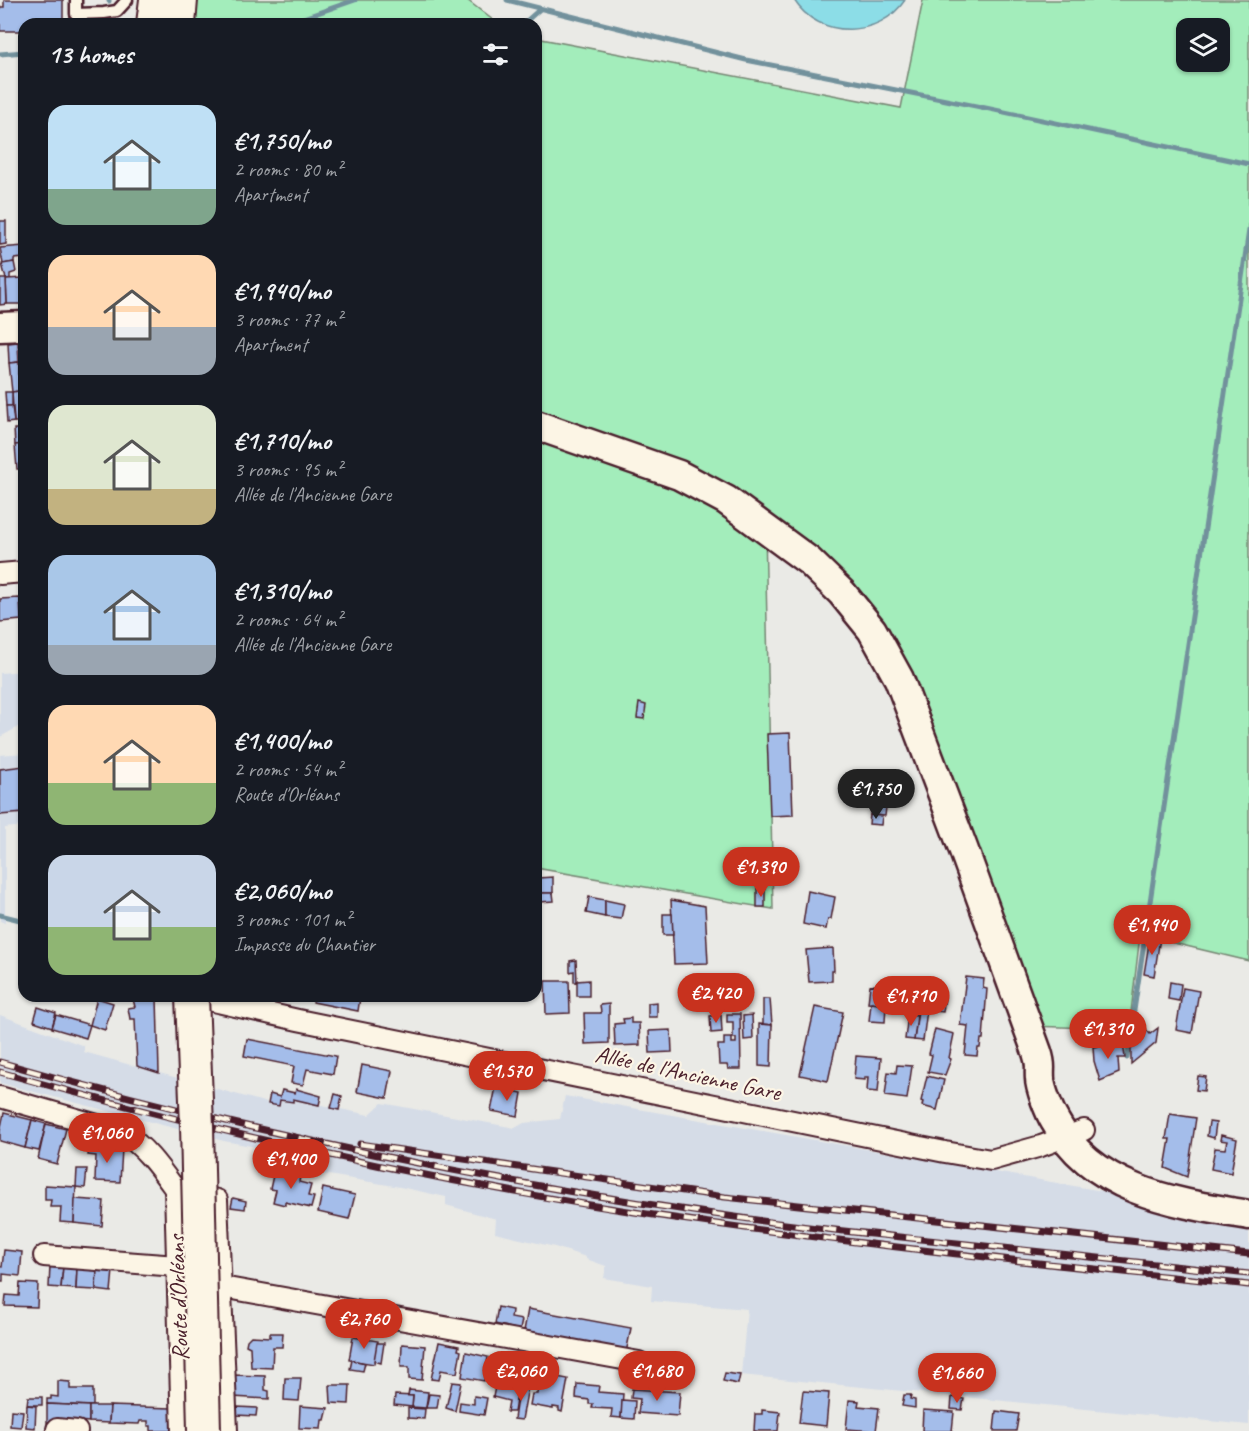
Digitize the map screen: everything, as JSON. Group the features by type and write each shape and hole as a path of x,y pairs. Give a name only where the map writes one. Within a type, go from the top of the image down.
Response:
{"main road":[{"path":"150,0 152,18"},
{"path":"153,18 156,0"},
{"path":"175,0 178,18"},
{"path":"180,18 181,0"},
{"path":"0,327 18,326"},
{"path":"542,427 679,475 726,500 809,561 842,593 872,630 899,679 1041,1065 1039,1080 1055,1121 1075,1133 1090,1137 1122,1164 1146,1178 1176,1191 1249,1204"},
{"name":"Route d'Orléans","path":"201,1002 197,1126 204,1431"},
{"path":"1075,1133 1075,1149 1100,1171 1127,1185 1155,1197 1249,1215"}],"street":[{"path":"0,574 18,572"},
{"name":"Allée de l'Ancienne Gare","path":"223,1002 991,1160 1075,1133"},
{"path":"0,1097 122,1132 137,1142 156,1162 175,1189"},
{"name":"Route d'Orléans","path":"182,1431 175,1189 218,1200 226,1431"},
{"path":"44,1256 177,1266"},
{"path":"222,1287 639,1362"},
{"path":"57,1429 77,1431"}],"lane":[{"path":"76,0 76,14 117,11 127,0"}],"shaded area":[{"path":"18,672 18,727 0,737 0,673"},
{"path":"18,754 18,827 5,828 5,923 0,921 0,755"},
{"path":"0,1015 84,1046 84,1052 278,1106 280,1100 292,1102 293,1099 369,1115 382,1103 515,1128 524,1123 560,1119 565,1096 1249,1217 1249,1425 741,1375 747,1309 651,1301 652,1286 604,1278 606,1266 586,1259 586,1257 495,1233 496,1219 446,1205 446,1197 275,1166 277,1151 224,1141 0,1083"}],"green space":[{"path":"177,0 467,0 490,18 178,18"},
{"path":"923,0 1249,0 1249,961 1140,935 1129,1029 1027,1026 872,630 765,529 773,909 542,869 542,39 901,108"}],"water":[{"path":"794,0 905,0 894,13 881,22 850,29 834,28 818,22 805,13"}],"building":[{"path":"4,0 63,0 63,18 18,18 18,31 0,31 0,7 4,7"},
{"path":"0,221 6,221 6,244 0,245"},
{"path":"18,246 18,259 14,259 14,262 3,264 0,248"},
{"path":"14,262 16,272 10,274 10,279 6,279 2,264"},
{"path":"18,278 18,304 7,304 6,279"},
{"path":"0,279 6,279 7,304 0,305"},
{"path":"18,342 18,362 9,363 8,343"},
{"path":"18,362 18,391 12,392 9,363"},
{"path":"18,391 18,422 14,422 12,392"},
{"path":"5,392 12,392 12,406 6,406"},
{"path":"6,406 12,406 14,422 7,423"},
{"path":"14,429 18,429 18,445 15,445"},
{"path":"15,445 18,445 18,469 17,469"},
{"path":"18,598 18,620 0,622 0,599"},
{"path":"639,703 646,705 644,719 637,718"},
{"path":"790,733 793,815 770,816 767,734"},
{"path":"18,767 18,814 0,815 0,769"},
{"path":"871,806 886,807 885,816 870,815"},
{"path":"870,815 882,816 881,825 869,824"},
{"path":"553,877 553,893 542,893 542,878"},
{"path":"757,888 765,889 765,907 757,907"},
{"path":"808,891 835,897 831,919 828,919 826,929 803,924"},
{"path":"542,893 553,893 554,901 542,902"},
{"path":"589,897 605,900 605,917 586,913"},
{"path":"605,900 624,904 621,919 605,917"},
{"path":"671,900 705,906 708,963 674,964"},
{"path":"663,914 672,914 673,935 663,935"},
{"path":"1124,914 1136,915 1133,937 1121,936"},
{"path":"1150,937 1160,938 1154,976 1144,974"},
{"path":"833,948 832,981 809,982 806,950"},
{"path":"576,960 577,982 574,982 574,971 570,972 570,961"},
{"path":"966,977 984,979 983,988 987,989 983,1039 981,1039 977,1056 965,1055 968,1026 960,1025"},
{"path":"589,980 589,996 577,996 577,981"},
{"path":"545,981 569,981 570,1013 546,1014"},
{"path":"1170,982 1181,984 1179,1001 1168,999"},
{"path":"870,985 888,986 886,1005 868,1003"},
{"path":"1183,988 1199,991 1192,1033 1176,1030"},
{"path":"920,995 945,997 943,1012 927,1010 923,1041 914,1040"},
{"path":"763,999 770,999 772,1025 763,1024"},
{"path":"96,1002 113,1003 105,1030 90,1025"},
{"path":"134,1002 157,1002 159,1073 137,1066 135,1019 130,1019 128,1008 135,1007"},
{"path":"313,1002 359,1002 358,1011"},
{"path":"657,1002 657,1017 648,1017 648,1003"},
{"path":"871,1003 886,1005 885,1022 869,1021"},
{"path":"609,1004 609,1043 585,1044 584,1013 601,1013 600,1005"},
{"path":"38,1007 56,1013 52,1027 34,1021"},
{"path":"815,1007 843,1012 828,1081 800,1075"},
{"path":"727,1014 740,1014 741,1069 728,1069 727,1065 719,1065 718,1045 724,1045 724,1038 732,1038 732,1043 736,1043 736,1038 733,1038 733,1022 727,1022"},
{"path":"908,1014 917,1015 914,1040 905,1039"},
{"path":"56,1015 90,1025 86,1038 52,1028"},
{"path":"721,1015 722,1032 711,1033 710,1016"},
{"path":"752,1015 753,1039 744,1040 743,1016"},
{"path":"631,1018 631,1023 639,1023 640,1045 615,1046 614,1024 624,1023 623,1019"},
{"path":"759,1024 772,1025 771,1067 759,1066"},
{"path":"1145,1028 1150,1034 1158,1028 1156,1043 1131,1064 1131,1049 1138,1044 1133,1038"},
{"path":"935,1029 954,1034 949,1058 951,1059 945,1075 928,1072 932,1055 929,1054"},
{"path":"671,1030 672,1052 650,1053 649,1031"},
{"path":"247,1039 336,1056 333,1074 307,1069 303,1085 291,1083 294,1066 244,1056"},
{"path":"1123,1043 1125,1058 1118,1058 1119,1073 1100,1081 1094,1061 1093,1047"},
{"path":"856,1056 881,1058 878,1092 867,1091 868,1077 865,1077 865,1080 854,1079"},
{"path":"362,1065 392,1071 387,1098 357,1092"},
{"path":"897,1065 912,1066 907,1099 885,1096 888,1072 896,1073"},
{"path":"927,1076 944,1080 937,1110 922,1106 921,1101"},
{"path":"1198,1076 1206,1077 1204,1091 1196,1090"},
{"path":"496,1087 522,1093 518,1116 491,1111"},
{"path":"296,1089 321,1096 319,1105 293,1099 293,1102 280,1100 279,1106 268,1104 270,1094 280,1097 282,1090 295,1093"},
{"path":"335,1094 342,1096 339,1110 331,1108"},
{"path":"4,1113 32,1120 25,1148 0,1141"},
{"path":"1170,1114 1196,1118 1187,1177 1165,1168 1170,1139 1166,1139"},
{"path":"32,1120 46,1124 39,1151 25,1148"},
{"path":"1209,1122 1216,1123 1214,1138 1207,1136"},
{"path":"46,1124 66,1129 57,1164 38,1159"},
{"path":"1221,1135 1237,1139 1231,1173 1211,1169 1215,1148 1225,1149 1227,1141 1220,1140"},
{"path":"89,1147 122,1149 120,1182 95,1181 96,1156 88,1155"},
{"path":"77,1169 87,1169 85,1188 76,1187"},
{"path":"274,1171 300,1177 299,1182 311,1185 308,1196 314,1197 311,1208 285,1202 285,1205 273,1202 276,1190 270,1189"},
{"path":"45,1185 76,1187 74,1223 60,1222 61,1207 50,1207 51,1200 45,1200"},
{"path":"323,1188 355,1195 349,1219 318,1212"},
{"path":"233,1198 246,1201 245,1209 231,1207"},
{"path":"75,1199 104,1201 102,1226 74,1223"},
{"path":"4,1250 22,1252 20,1276 3,1274 3,1281 0,1281 0,1267 2,1267"},
{"path":"50,1266 63,1267 61,1288 49,1287"},
{"path":"63,1267 77,1268 76,1289 61,1288"},
{"path":"77,1268 97,1269 96,1290 76,1289"},
{"path":"97,1269 113,1270 111,1292 96,1290"},
{"path":"20,1283 38,1284 37,1307 5,1306 6,1295 19,1296"},
{"path":"498,1307 512,1310 511,1318 522,1320 520,1330 495,1324"},
{"path":"528,1309 631,1328 626,1353 543,1337 543,1334 524,1331"},
{"path":"270,1333 283,1333 282,1347 273,1347 272,1368 251,1367 250,1347 246,1345 247,1340 251,1336 270,1337"},
{"path":"353,1337 378,1341 374,1364 349,1360"},
{"path":"439,1342 459,1346 458,1350 461,1351 457,1373 441,1370 439,1380 431,1379"},
{"path":"377,1343 384,1343 381,1363 374,1361"},
{"path":"402,1344 425,1346 422,1380 409,1379 409,1367 401,1367"},
{"path":"466,1352 488,1357 484,1381 462,1377"},
{"path":"352,1360 365,1363 363,1371 350,1369"},
{"path":"725,1373 740,1375 738,1384 723,1381"},
{"path":"232,1375 265,1376 265,1390 269,1391 269,1399 233,1397"},
{"path":"497,1377 519,1381 514,1412 507,1412 509,1401 493,1397"},
{"path":"557,1377 568,1379 562,1412 559,1408 530,1405 532,1394 537,1394 539,1381 555,1384"},
{"path":"285,1378 301,1378 299,1401 284,1400"},
{"path":"58,1381 70,1382 70,1389 93,1389 93,1406 47,1404 47,1399 51,1399 51,1396 58,1397"},
{"path":"452,1382 461,1383 455,1411 446,1408"},
{"path":"577,1384 599,1386 598,1392 623,1394 621,1418 611,1417 612,1409 592,1408 593,1404 589,1404 589,1400 576,1398"},
{"path":"330,1385 350,1385 349,1404 331,1403"},
{"path":"519,1385 528,1387 522,1420 514,1419"},
{"path":"632,1389 680,1392 678,1416 638,1413 640,1399 631,1398"},
{"path":"409,1390 428,1392 426,1408 412,1407 413,1396 408,1396"},
{"path":"803,1391 829,1393 826,1426 799,1423"},
{"path":"429,1394 439,1395 437,1408 426,1408"},
{"path":"395,1395 413,1396 412,1407 394,1405"},
{"path":"904,1395 911,1395 910,1399 915,1400 915,1408 902,1406"},
{"path":"474,1396 487,1398 484,1415 459,1411 460,1402 474,1404"},
{"path":"28,1397 42,1397 42,1405 27,1405"},
{"path":"952,1397 964,1399 962,1410 951,1409"},
{"path":"622,1400 635,1401 634,1419 621,1418"},
{"path":"849,1400 859,1401 858,1406 879,1408 876,1431 846,1429"},
{"path":"47,1404 89,1406 89,1422 67,1420 47,1423"},
{"path":"27,1405 36,1406 35,1428 26,1427"},
{"path":"89,1406 110,1406 109,1423 89,1422"},
{"path":"110,1406 171,1408 172,1431 151,1431 148,1421 140,1421 139,1424 109,1423"},
{"path":"300,1406 328,1408 325,1420 322,1420 321,1429 299,1428"},
{"path":"237,1407 257,1408 256,1416 236,1415"},
{"path":"408,1408 425,1409 424,1419 408,1418"},
{"path":"11,1410 23,1411 21,1427 10,1426"},
{"path":"762,1410 780,1412 778,1431 754,1431 755,1414 762,1414"},
{"path":"923,1410 954,1412 952,1431 922,1431"},
{"path":"996,1411 1019,1414 1016,1431 994,1431"}],"waterway":[{"path":"303,18 355,0"},
{"path":"507,0 746,60 1249,164"},
{"path":"530,18 540,9"},
{"path":"0,54 18,52"},
{"path":"1127,1058 1249,230"},
{"path":"0,915 18,920"}],"railway":[{"path":"0,1062 97,1089 294,1137 493,1178 592,1195 813,1228 1249,1274"},
{"path":"0,1072 241,1135 403,1170 565,1201 722,1225 872,1244 1249,1285"},
{"path":"360,1144 725,1197 1249,1254"}]}
